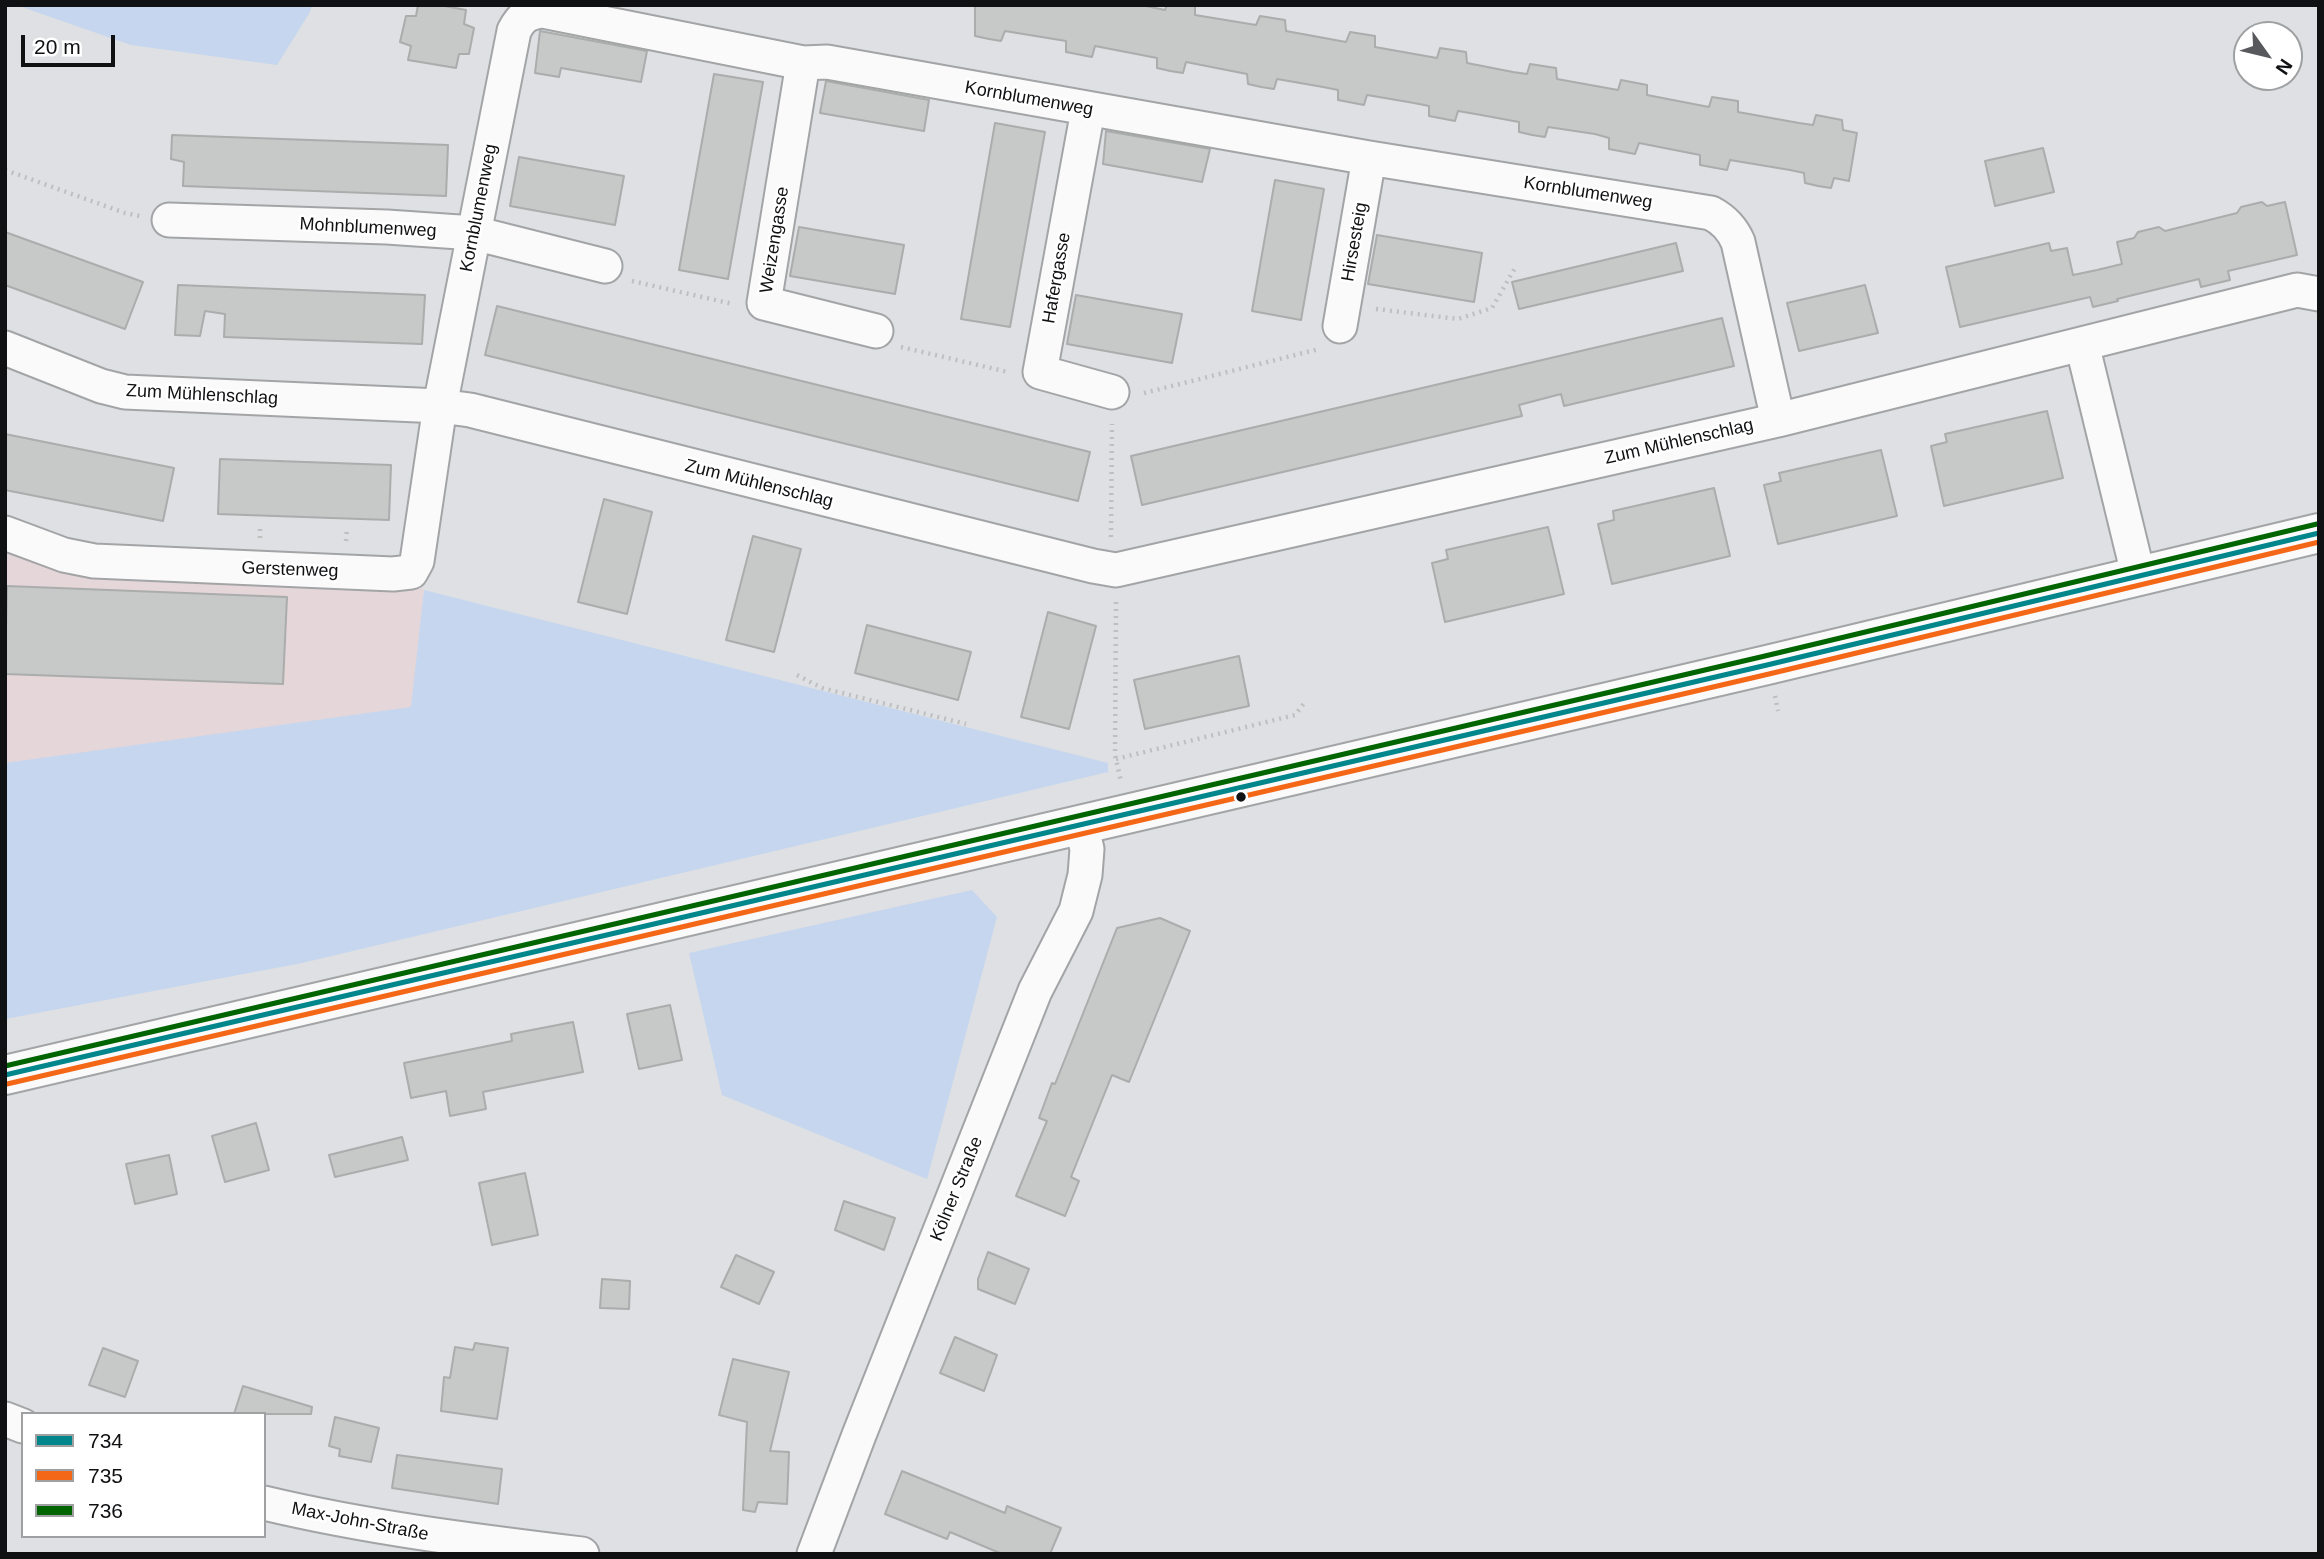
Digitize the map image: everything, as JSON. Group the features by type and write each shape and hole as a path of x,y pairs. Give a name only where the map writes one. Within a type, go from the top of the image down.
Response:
{"street":[{"name":"Kornblumenweg","path":"440,406 514,31 520,19 530,13 543,11 803,63 827,62 1369,158 1711,213 1733,230 1738,242 1778,420"},
{"name":"Weizengasse","path":"803,63 765,303 876,331"},
{"name":"Hafergasse","path":"1040,372 1088,110"},
{"name":"Hirsesteig","path":"1342,316 1369,158"},
{"name":"Mohnblumenweg","path":"169,220 387,227 474,233 605,266"},
{"name":"Zum Mühlenschlag","path":"5,348 102,386 125,392 440,406 470,410 891,517 1116,570 1778,420 2297,290 2319,294"},
{"path":"2082,344 2138,574"},
{"path":"1040,372 1112,392"},
{"name":"Gerstenweg","path":"5,533 64,555 94,562 369,573 411,572 417,561 440,406"},
{"path":"5,1075 1767,665 2138,574 2319,533"},
{"name":"Kölner Straße","path":"814,1554 1035,991 1076,911 1086,875 1087,849 1081,824"},
{"name":"Max-John-Straße","path":"266,1503 345,1521 438,1537 582,1554"}],"path":[{"path":"5,170 125,213 169,220"},
{"path":"605,266 617,278 752,309 765,303"},
{"path":"1129,813 1116,759 1116,570 1111,544 1112,392 1131,396 1317,350 1334,338 1342,316 1458,319 1492,308 1515,268"},
{"path":"876,331 881,342 1026,377 1040,372"},
{"path":"797,675 822,688 966,724"},
{"path":"1116,759 1295,715 1306,702"}],"shaded area":[{"path":"16,5 312,5 277,65 131,45"},
{"path":"5,544 92,576 424,589 412,707 5,764"},
{"path":"424,590 1108,763 1108,772 302,963 5,1019 5,763 411,707"},
{"path":"972,890 997,917 927,1179 722,1095 689,953"}],"building":[{"path":"418,5 439,5 466,10 464,24 474,28 469,54 459,54 456,68 408,60 411,46 400,42 406,16 416,16"},
{"path":"975,5 1141,5 1165,10 1167,5 1195,5 1195,15 1256,25 1260,16 1285,20 1286,31 1346,42 1350,32 1375,36 1375,47 1437,58 1440,48 1466,52 1467,63 1513,72 1527,74 1530,64 1556,68 1557,79 1618,90 1621,80 1647,85 1647,95 1709,107 1712,97 1738,101 1738,112 1799,123 1813,125 1816,115 1842,120 1843,130 1857,133 1849,181 1834,178 1831,188 1818,186 1805,183 1804,173 1730,160 1727,170 1700,165 1700,155 1639,143 1635,154 1609,149 1609,138 1595,134 1548,127 1545,137 1532,135 1519,132 1519,122 1458,111 1455,121 1429,116 1429,106 1367,95 1364,105 1338,100 1338,90 1277,79 1274,89 1261,87 1248,84 1247,74 1186,62 1183,73 1170,71 1157,68 1157,58 1095,46 1092,57 1066,52 1066,41 1005,31 1001,41 989,39 975,36"},
{"path":"540,31 647,51 641,82 561,68 559,77 535,73"},
{"path":"714,74 763,82 728,279 679,270"},
{"path":"826,81 929,100 924,131 820,113"},
{"path":"995,123 1045,132 1010,327 961,319"},
{"path":"1106,131 1210,149 1202,182 1103,164"},
{"path":"172,135 448,145 446,196 183,186 184,162 171,159"},
{"path":"2043,148 2054,192 1995,206 1985,161"},
{"path":"519,157 624,176 615,225 510,206"},
{"path":"1275,180 1324,189 1301,320 1252,311"},
{"path":"2262,202 2267,206 2285,202 2297,255 2228,271 2230,280 2201,287 2199,279 2093,307 2090,297 1960,327 1946,267 2049,243 2051,251 2067,248 2073,275 2122,264 2117,242 2134,238 2138,232 2159,227 2165,231 2237,213 2241,207"},
{"path":"799,227 904,245 895,294 790,276"},
{"path":"5,232 143,282 125,329 5,285"},
{"path":"1377,235 1482,253 1474,302 1368,284"},
{"path":"1676,243 1683,271 1519,309 1512,282"},
{"path":"178,285 425,295 422,344 224,337 225,314 205,311 200,336 175,335"},
{"path":"1865,285 1878,333 1799,351 1787,303"},
{"path":"1076,295 1182,314 1172,363 1067,344"},
{"path":"497,306 1090,452 1078,501 485,355"},
{"path":"1722,318 1734,366 1564,406 1561,394 1519,405 1522,416 1142,505 1131,456"},
{"path":"2047,411 2063,478 1944,506 1931,446 1947,442 1945,434"},
{"path":"5,434 174,468 163,521 5,490"},
{"path":"1881,450 1897,516 1778,544 1764,485 1781,481 1779,473"},
{"path":"220,459 391,465 389,520 218,514"},
{"path":"1714,488 1730,556 1612,584 1598,524 1614,520 1613,511"},
{"path":"604,499 652,512 627,614 578,602"},
{"path":"1548,527 1564,594 1445,622 1432,563 1448,559 1446,550"},
{"path":"753,536 801,549 774,652 726,640"},
{"path":"7,586 287,597 283,684 5,674"},
{"path":"1048,612 1096,626 1069,729 1021,717"},
{"path":"867,625 971,652 958,700 855,673"},
{"path":"1239,656 1249,706 1145,729 1134,680"},
{"path":"1160,918 1190,931 1129,1082 1112,1075 1071,1177 1079,1181 1065,1216 1016,1196 1047,1121 1039,1118 1052,1083 1055,1084 1117,928"},
{"path":"670,1005 682,1060 639,1069 627,1014"},
{"path":"573,1022 583,1072 483,1092 486,1109 450,1116 446,1091 411,1098 404,1063 512,1041 511,1034"},
{"path":"256,1123 269,1170 225,1182 212,1136"},
{"path":"402,1137 408,1160 335,1177 329,1155"},
{"path":"169,1155 177,1194 135,1204 126,1164"},
{"path":"525,1173 538,1235 492,1245 479,1183"},
{"path":"844,1201 895,1218 884,1250 835,1230"},
{"path":"988,1252 1029,1269 1015,1304 978,1289 978,1279"},
{"path":"736,1255 774,1272 759,1304 721,1287"},
{"path":"602,1279 630,1281 629,1309 600,1308"},
{"path":"955,1337 997,1355 984,1391 940,1373"},
{"path":"475,1343 508,1348 497,1419 441,1411 444,1377 450,1378 455,1347 473,1350"},
{"path":"103,1348 138,1361 125,1397 89,1385"},
{"path":"733,1359 789,1372 770,1451 789,1452 787,1504 758,1502 755,1512 743,1510 747,1422 719,1415"},
{"path":"243,1386 312,1407 311,1414 235,1412"},
{"path":"335,1417 379,1428 371,1462 339,1456 340,1449 329,1446"},
{"path":"397,1455 502,1469 498,1504 392,1488"},
{"path":"902,1471 1005,1513 1007,1506 1061,1528 1050,1554 1002,1554 950,1532 947,1539 885,1514"}],"transit line":[{"name":"736","path":"5,1066 1765,656 2317,524"},
{"name":"734","path":"5,1075 1767,665 2319,533"},
{"name":"735","path":"7,1084 1769,674 2319,542"}]}
